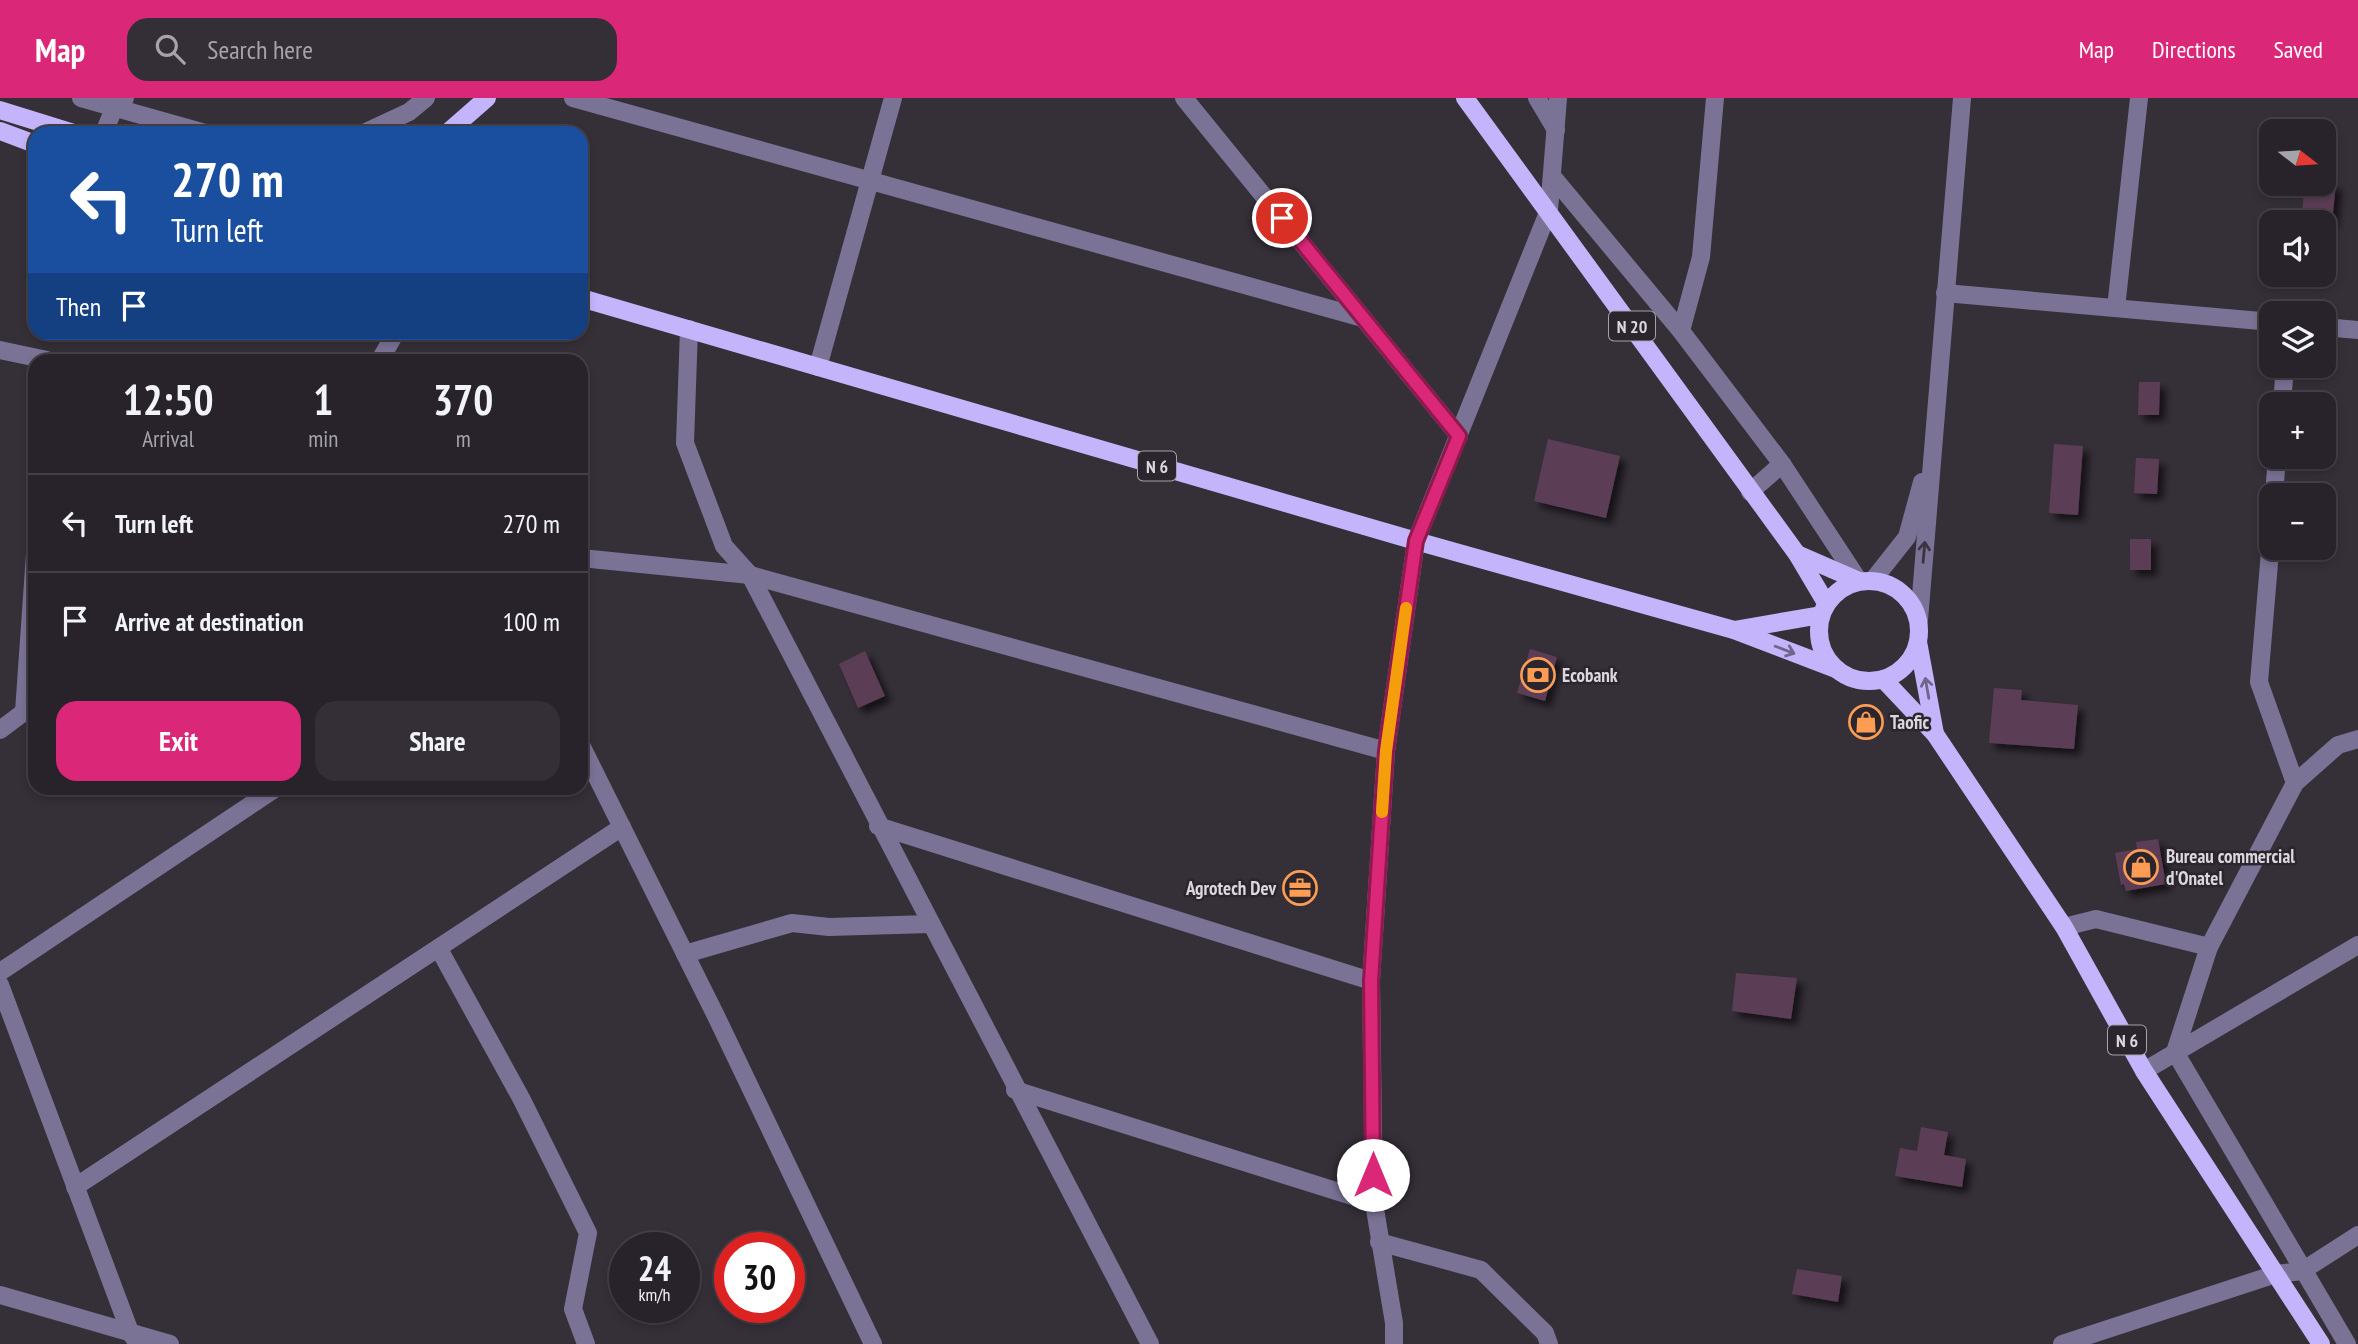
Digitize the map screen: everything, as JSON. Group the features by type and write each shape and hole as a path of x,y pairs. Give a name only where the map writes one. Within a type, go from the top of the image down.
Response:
{"main road":[{"path":"455,126 487,98"},
{"name":"N 20","path":"1465,98 1797,554 1823,609 1820,645 1836,669"},
{"path":"0,110 51,126"},
{"path":"0,131 28,141"},
{"name":"N 6","path":"588,300 1416,541 1734,630 1836,669"},
{"name":"N 20","path":"1797,554 1866,580 1887,583 1913,604 1919,620"},
{"path":"1823,609 1840,589 1866,580"},
{"name":"N 6","path":"1734,630 1823,609"},
{"path":"1836,669 1850,678 1867,682 1884,680 1900,671 1912,658 1918,642 1919,620"},
{"name":"N 6","path":"1918,642 1935,734"},
{"name":"N 6","path":"1884,680 1935,734 2064,927 2144,1071 2321,1344"}],"street":[{"path":"81,98 120,103 185,126"},
{"path":"374,126 404,105 426,98"},
{"path":"573,98 1363,318"},
{"path":"818,368 893,98"},
{"path":"1184,98 1459,436"},
{"path":"1537,98 1556,130"},
{"path":"1394,1344 1394,1323 1374,1203 1371,981 1386,751 1416,541 1549,211 1558,98"},
{"path":"1681,331 1701,257 1715,98"},
{"path":"1919,620 1962,98"},
{"path":"2116,308 2139,98"},
{"path":"108,126 120,103"},
{"path":"1552,176 1681,331 1866,580 1907,537 1934,438"},
{"path":"1945,293 2259,321"},
{"path":"2336,328 2358,330"},
{"path":"689,329 685,443 724,546 750,575 1015,1090 1150,1344"},
{"path":"0,351 28,356"},
{"path":"1750,492 1782,464"},
{"path":"588,559 750,575 1386,751"},
{"path":"2269,560 2259,682 2295,783"},
{"path":"0,730 28,709"},
{"path":"2347,1344 2175,1052 2209,947 2295,783 2338,745 2358,739"},
{"path":"588,760 873,1344"},
{"path":"0,972 266,795"},
{"path":"878,826 1371,981"},
{"path":"75,1187 622,827"},
{"path":"2064,927 2095,919 2209,947"},
{"path":"685,954 792,923 829,927 930,924"},
{"path":"2144,1071 2358,945"},
{"path":"439,948 521,1098 588,1233 573,1309 582,1343"},
{"path":"0,985 134,1338"},
{"path":"1015,1090 1374,1203"},
{"path":"2062,1344 2276,1274 2302,1271 2358,1236"},
{"path":"1379,1242 1481,1270 1545,1333 1549,1344"},
{"path":"0,1295 134,1338 170,1344"},
{"path":"1386,1344 1394,1323"}],"building":[{"path":"2304,196 2335,196 2333,210 2302,210"},
{"path":"2139,382 2160,382 2159,415 2138,415"},
{"path":"1548,439 1620,456 1606,518 1534,501"},
{"path":"2054,444 2083,446 2078,515 2049,513"},
{"path":"2136,458 2159,459 2157,494 2134,493"},
{"path":"2130,539 2151,539 2151,570 2130,570"},
{"path":"1530,649 1557,657 1545,701 1517,693"},
{"path":"865,651 885,696 858,708 839,664"},
{"path":"1994,688 2022,690 2021,700 2078,705 2074,749 1989,743"},
{"path":"2158,839 2166,884 2126,891 2124,884 2121,885 2115,853 2137,849 2136,842"},
{"path":"1736,973 1797,978 1791,1019 1732,1011"},
{"path":"1921,1127 1948,1132 1944,1155 1966,1159 1962,1187 1895,1176 1900,1148 1917,1151"},
{"path":"1797,1269 1842,1276 1838,1302 1792,1294"}],"slow traffic":[{"path":"1382,812 1386,751 1406,608"}],"place":[{"name":"Ecobank","path":"1538,675"},
{"name":"Taofic","path":"1866,722"},
{"name":"Bureau commercial d'Onatel","path":"2141,867"},
{"name":"Agrotech Dev","path":"1300,888"}],"route":[{"path":"1282,218 1459,436 1416,541 1386,751 1371,981 1373,1175"}]}
